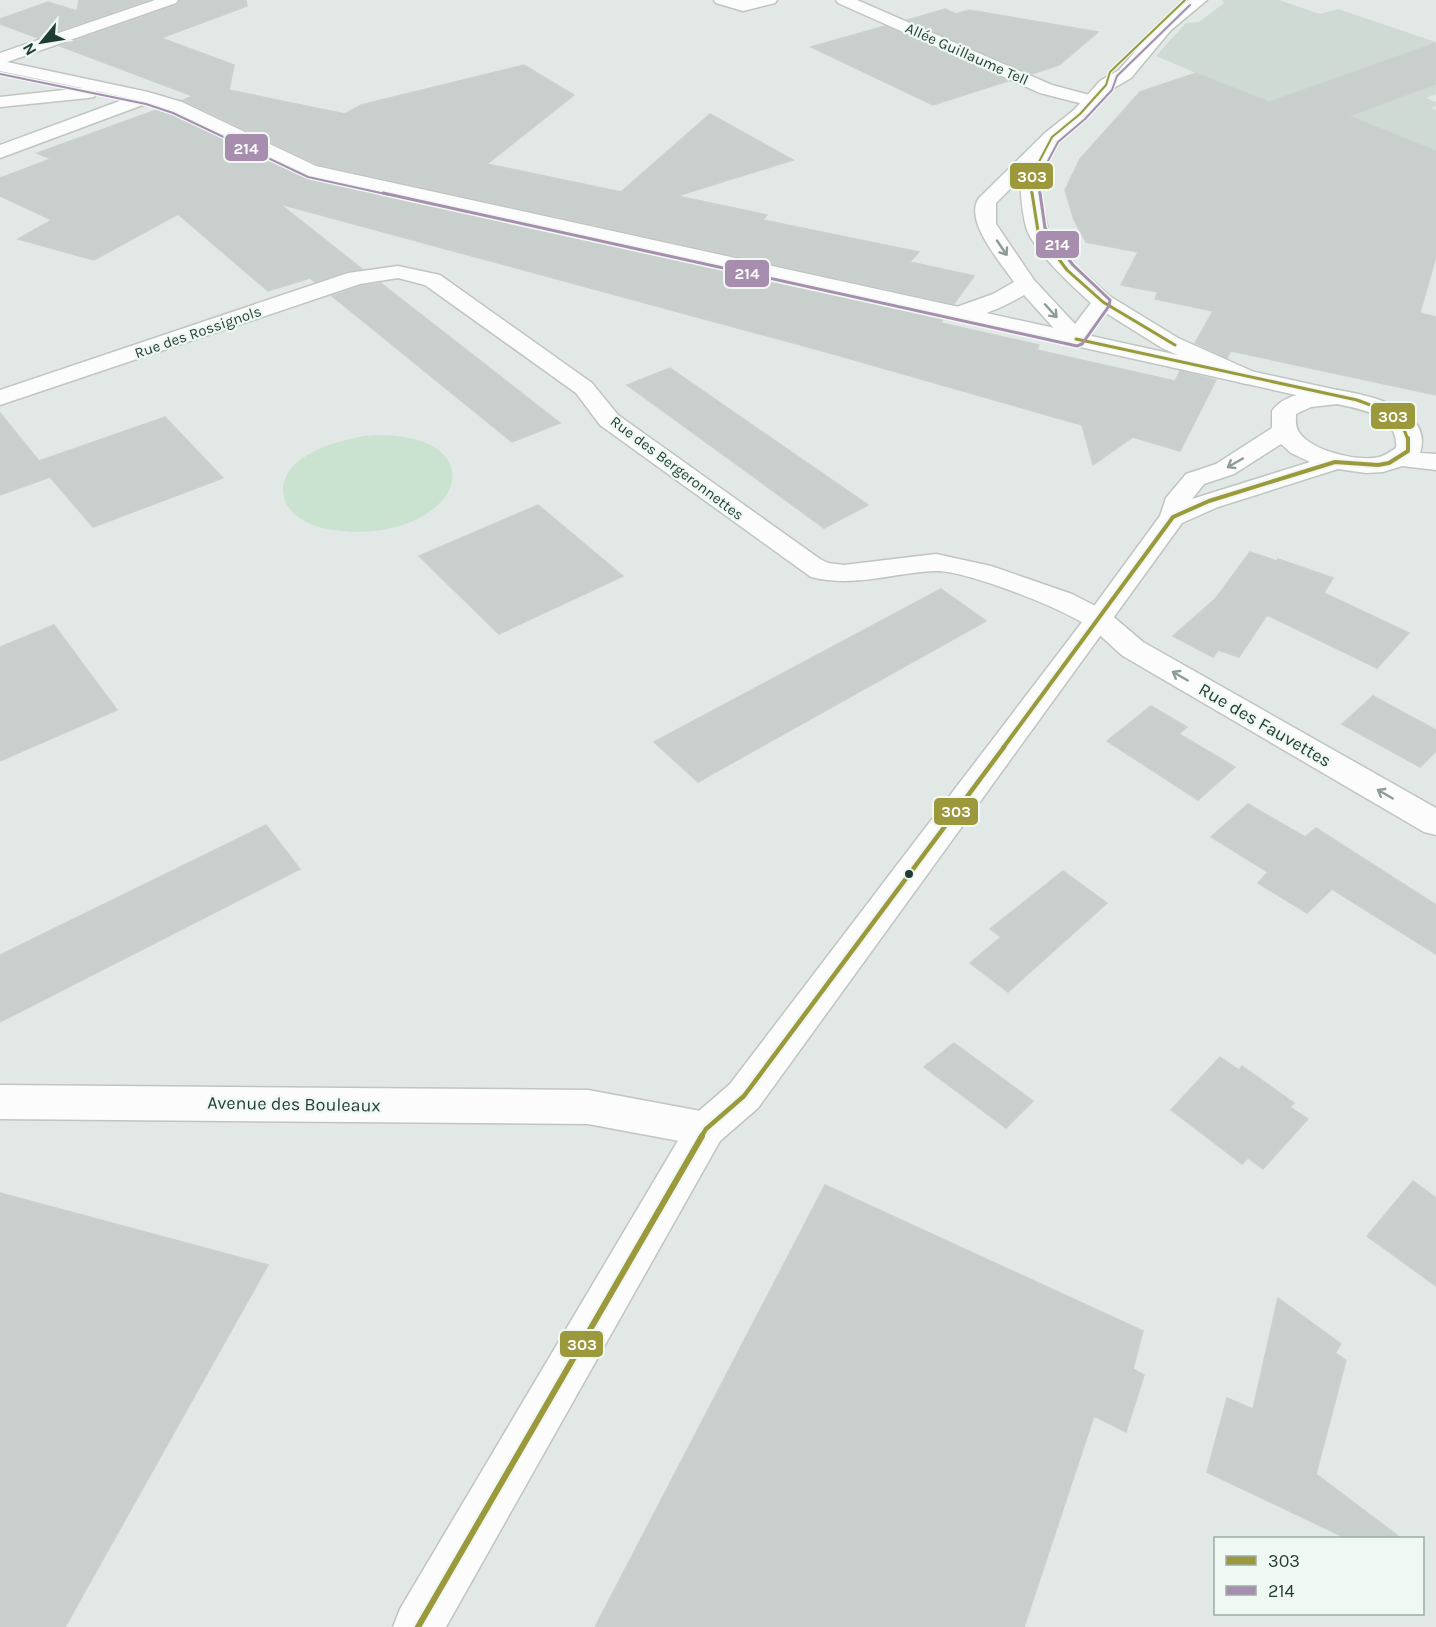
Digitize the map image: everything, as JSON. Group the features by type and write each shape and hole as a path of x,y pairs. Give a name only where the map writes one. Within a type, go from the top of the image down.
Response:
{"street":[{"path":"0,59 170,0"},
{"path":"722,0 743,6 769,0"},
{"name":"Allée Guillaume Tell","path":"844,0 1046,89 1091,101"},
{"path":"1106,86 1110,72 1185,0"},
{"path":"1076,339 1026,284 986,224 986,202 1052,137 1080,114 1106,86 1125,74 1166,27 1200,0"},
{"path":"0,66 148,97 176,106 310,170 1357,400 1425,426"},
{"path":"0,102 117,90"},
{"path":"0,152 148,97"},
{"path":"1052,137 1030,179 1038,231 1067,270 1103,302 1170,343 1246,377 1284,421 1295,444 1312,454 1335,462 1378,465 1397,458 1408,452 1412,440 1406,428 1394,416"},
{"name":"Rue des Rossignols","path":"0,398 356,278 398,272"},
{"name":"Rue des Bergeronnettes","path":"398,272 432,280 584,388 609,420 821,571 844,574 936,562 981,572 1062,600 1099,620"},
{"path":"959,314 1001,299 1026,284"},
{"path":"1076,339 1103,302"},
{"path":"418,1627 706,1129 744,1096 1099,620 1173,517 1179,498 1195,479 1225,469 1284,421 1298,402 1336,397"},
{"path":"1397,458 1436,462"},
{"path":"1173,517 1209,501 1335,462"},
{"name":"Rue des Fauvettes","path":"1099,620 1133,649 1436,823"},
{"name":"Avenue des Bouleaux","path":"0,1102 588,1107 706,1129"}],"shaded area":[{"path":"1222,0 1279,0 1320,14 1338,9 1436,42 1436,94 1426,98 1436,102 1436,106 1431,108 1436,110 1436,234 1196,73 1156,56 1186,23 1199,22 1224,3"}],"green space":[{"path":"372,435 416,439 436,448 444,455 452,472 451,487 437,506 411,522 364,532 321,528 307,523 291,511 285,501 283,488 287,476 295,465 318,449"}],"building":[{"path":"79,0 148,0 38,38 0,24 0,19 48,2 77,11"},
{"path":"180,0 246,0 247,6 161,38 234,65 229,90 345,114 361,105 524,65 574,95 487,164 621,192 710,114 793,160 677,196 767,215 763,220 919,252 910,262 974,276 954,304 317,164 183,100 193,96 60,46 177,5"},
{"path":"945,9 956,14 969,10 1098,32 1059,65 1032,74 908,20"},
{"path":"885,26 1008,81 933,105 811,47"},
{"path":"1436,43 1436,84 1349,116 1436,151 1436,256 1420,313 1436,317 1436,395 1231,351 1227,358 1195,343 1213,311 1155,299 1158,292 1121,285 1138,252 1086,242 1074,220 1065,190 1080,159 1140,92 1196,73 1269,102"},
{"path":"159,109 310,178 943,319 941,323 1039,345 1037,350 1175,381 1180,371 1216,380 1180,451 1133,437 1093,465 1082,425 830,353 280,204 362,269 347,271 315,282 310,278 268,291 178,214 94,260 18,239 52,220 0,196 0,178 51,159 37,153"},
{"path":"381,283 560,423 512,442 332,296 361,286"},
{"path":"670,368 868,505 824,528 627,385"},
{"path":"0,413 39,461 165,417 223,478 93,527 50,477 0,495"},
{"path":"538,505 623,576 499,634 419,556"},
{"path":"1250,552 1333,578 1324,593 1409,633 1377,668 1267,615 1239,657 1218,650 1213,657 1173,636 1216,598"},
{"path":"941,589 986,621 698,782 654,742"},
{"path":"54,625 117,710 0,761 0,647"},
{"path":"1373,696 1436,730 1436,751 1420,767 1342,724"},
{"path":"1151,706 1187,727 1179,734 1235,767 1198,800 1107,741"},
{"path":"1248,804 1305,837 1316,828 1436,905 1436,954 1332,889 1307,913 1258,883 1268,872 1211,837"},
{"path":"266,825 300,869 0,1022 0,955"},
{"path":"1063,871 1107,903 1008,992 970,963 1001,937 990,929"},
{"path":"954,1043 1033,1101 1006,1128 924,1067"},
{"path":"1220,1057 1239,1070 1242,1066 1294,1103 1290,1107 1308,1119 1263,1169 1248,1158 1242,1164 1171,1110"},
{"path":"1413,1181 1436,1198 1436,1286 1367,1236"},
{"path":"825,1185 1143,1331 1133,1369 1144,1375 1126,1432 1094,1416 1024,1627 595,1627"},
{"path":"0,1193 268,1265 65,1627 0,1627"},
{"path":"1278,1298 1341,1344 1335,1353 1346,1360 1316,1474 1399,1537 1344,1537 1207,1472 1227,1398 1253,1409"}],"transit line":[{"name":"303","path":"1175,345 1103,302 1067,270 1038,231 1030,179 1052,137 1080,114 1106,85 1110,72 1185,0"},
{"name":"214","path":"0,74 146,104 173,113 308,177 1077,346 1082,344 1109,306 1110,300 1073,265 1045,228 1038,180 1058,142 1085,119 1112,90 1117,76 1190,5"},
{"name":"303","path":"418,1627 706,1129 744,1096 1099,620 1173,517 1209,501 1335,462 1378,465 1389,463 1408,451 1405,430 1394,416 1357,400 1076,339"}]}
